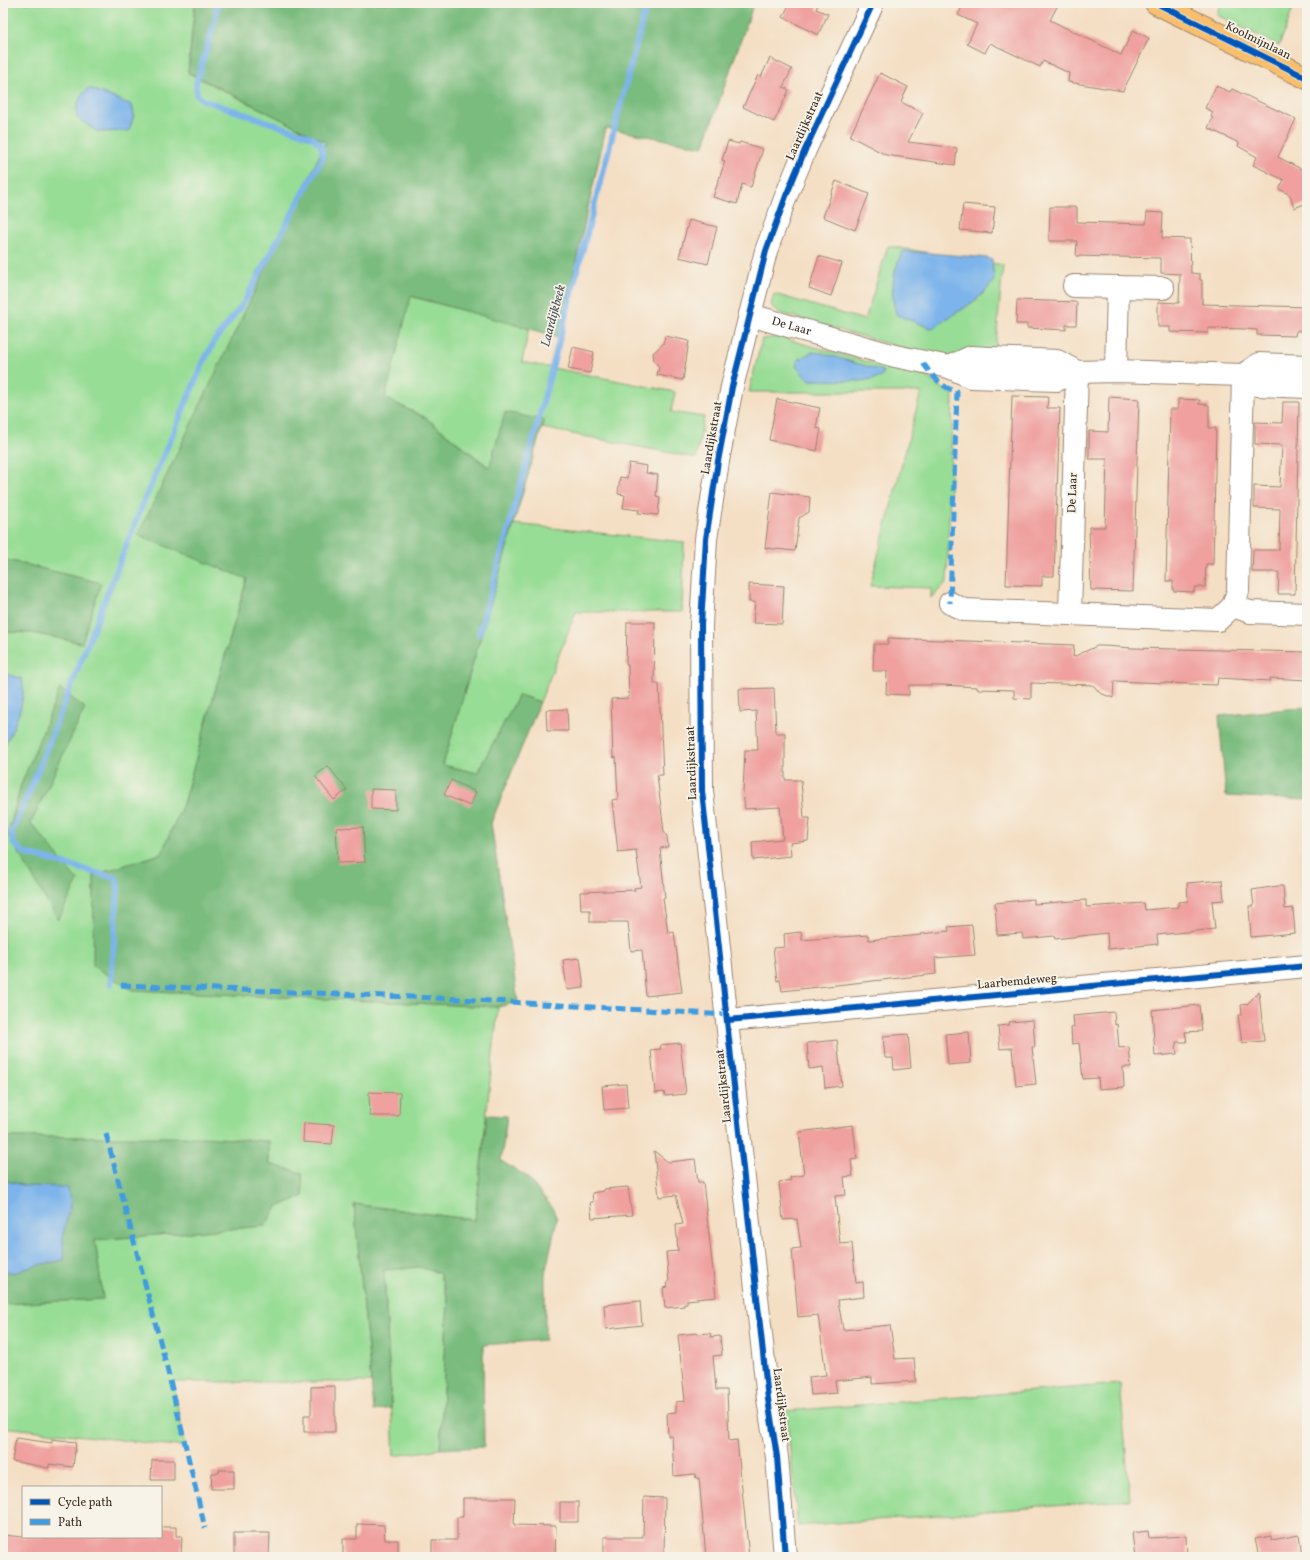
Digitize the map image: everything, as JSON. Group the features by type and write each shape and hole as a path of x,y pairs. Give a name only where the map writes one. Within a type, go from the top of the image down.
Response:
{"main road":[{"name":"Koolmijnlaan","path":"1156,3 1307,78"}],"street":[{"name":"Laardijkstraat","path":"782,1553 776,1457 768,1399 702,791 701,624 706,539 718,462 732,387 766,251 786,196 873,3"},
{"path":"1074,286 1163,288"},
{"path":"1116,371 1118,287"},
{"name":"De Laar","path":"750,315 895,356 949,367 971,377 1057,380 1077,372 1116,371 1243,375 1257,385 1307,387"},
{"path":"950,603 964,610 1218,620 1233,606 1238,591 1243,375 1259,364 1307,366"},
{"name":"De Laar","path":"1070,614 1077,372"},
{"path":"1233,606 1250,612 1307,614"},
{"name":"Laarbemdeweg","path":"728,1020 1307,966"}],"green space":[{"path":"3,3 195,3 188,73 327,142 139,535 247,578 183,804 161,854 94,875 132,990 498,1007 475,1220 354,1204 371,1382 173,1382 185,1447 3,1427 3,1304 103,1299 95,1240 264,1226 277,1207 303,1196 302,1173 269,1164 269,1142 117,1137 3,1137 3,632 32,633 81,643 101,583 3,559","holes":["60,689 85,708 30,823 8,835 21,785"]},
{"path":"195,3 754,3 703,147 606,128 559,337 411,296 385,398 426,418 489,468 505,412 544,420 443,765 477,773 519,695 540,702 491,823 518,1002 498,1007 132,990 93,966 94,875 161,854 183,804 247,579 138,535 326,142 188,72"},
{"path":"1220,3 1295,3 1279,46 1217,15"},
{"path":"888,246 1003,265 995,353 950,358 923,354 777,312 771,305 774,294 865,320"},
{"path":"410,296 529,328 522,362 675,392 671,412 704,417 696,458 542,428 544,420 490,468 426,418 385,398"},
{"path":"779,337 927,377 949,393 953,394 947,582 931,598 931,588 870,586 921,392 749,392 762,339"},
{"path":"514,524 684,542 682,612 576,612 540,702 519,695 477,773 443,765"},
{"path":"3,559 101,583 82,643 32,633 3,632"},
{"path":"60,689 85,708 31,823 78,881 58,920 8,835 21,785"},
{"path":"1307,707 1307,800 1226,796 1219,716"},
{"path":"487,1115 507,1116 501,1161 526,1176 552,1207 557,1219 545,1274 545,1340 483,1345 484,1447 440,1449 448,1299 439,1273 420,1267 384,1270 391,1408 374,1411 354,1204 475,1220"},
{"path":"3,1137 201,1137 269,1141 269,1164 302,1173 303,1196 277,1207 265,1226 95,1240 103,1299 3,1304"},
{"path":"420,1267 439,1273 448,1299 440,1449 394,1456 384,1270"},
{"path":"1120,1384 1130,1500 798,1526 786,1411"}],"water":[{"path":"89,88 132,105 134,115 129,131 98,132 77,118 78,102 82,94"},
{"path":"903,251 988,258 992,260 994,280 981,296 934,328 930,328 897,315 893,300 893,283 897,266"},
{"path":"811,352 822,353 883,371 882,377 861,381 811,380 806,378 796,366 798,360"},
{"path":"3,673 22,679 23,688 23,697 19,714 4,747"},
{"path":"3,1180 26,1186 67,1187 71,1201 63,1235 64,1260 34,1266 14,1273 6,1272 3,1264"}],"building":[{"path":"790,3 819,3 816,9 828,14 818,35 783,17"},
{"path":"964,3 1059,3 1050,20 1121,55 1133,30 1149,38 1123,91 1068,82 1069,73 1043,61 1040,67 990,43 985,53 967,44 977,24 958,15"},
{"path":"770,58 792,69 783,87 789,90 774,122 743,107 758,75 761,77"},
{"path":"880,73 908,87 901,102 923,113 908,142 957,148 955,165 886,155 850,136"},
{"path":"1216,86 1230,92 1232,89 1296,119 1278,157 1307,172 1307,203 1294,208 1290,195 1279,189 1284,180 1253,165 1257,157 1238,146 1239,143 1208,128 1213,118 1211,117 1213,112 1205,108"},
{"path":"728,141 739,144 740,142 763,149 751,187 742,184 737,204 713,197 725,161 722,160"},
{"path":"836,181 869,194 855,230 823,217"},
{"path":"963,204 995,207 992,233 960,230"},
{"path":"1050,207 1077,207 1077,222 1146,224 1147,212 1163,213 1162,238 1190,239 1191,273 1200,274 1200,280 1202,280 1202,304 1307,307 1307,331 1296,331 1295,336 1257,335 1257,330 1245,329 1208,328 1208,333 1170,332 1170,327 1158,327 1158,302 1179,303 1180,274 1161,273 1161,258 1076,256 1077,241 1049,241"},
{"path":"689,220 717,227 708,264 679,257"},
{"path":"819,256 842,263 831,296 809,288"},
{"path":"1017,300 1077,302 1076,325 1066,325 1066,330 1027,328 1027,324 1016,324"},
{"path":"665,336 689,341 683,380 657,375 659,367 654,361 653,353 663,344"},
{"path":"573,347 594,352 590,373 568,369"},
{"path":"1012,396 1048,397 1047,408 1060,408 1054,576 1042,576 1042,586 1006,585"},
{"path":"1109,397 1139,399 1133,591 1091,590 1089,527 1105,527 1107,459 1089,459 1089,431 1108,432"},
{"path":"777,399 820,408 816,428 821,429 817,451 769,440"},
{"path":"1178,399 1200,400 1199,404 1209,405 1209,428 1216,428 1213,564 1206,564 1205,587 1195,587 1194,592 1173,591 1173,581 1166,581 1170,409 1178,409"},
{"path":"1283,402 1299,402 1295,594 1278,594 1279,572 1252,572 1253,550 1279,550 1280,509 1254,508 1254,486 1280,487 1282,445 1255,444 1255,422 1282,423"},
{"path":"629,463 647,466 646,473 658,475 656,496 660,497 658,515 638,513 639,510 623,508 625,495 618,494 620,477 627,478"},
{"path":"772,492 810,497 809,512 799,518 795,551 765,548"},
{"path":"749,584 784,586 782,624 753,623 755,602 749,602"},
{"path":"627,622 655,622 654,684 659,684 663,775 657,775 664,832 667,836 668,847 660,848 665,898 663,898 668,933 674,932 682,992 646,996 642,950 631,951 628,922 590,922 590,910 581,910 580,892 635,890 634,888 641,887 636,850 618,852 612,800 618,799 616,757 613,758 611,699 629,698 628,665 626,665"},
{"path":"888,638 1074,645 1073,657 1097,646 1307,652 1307,680 1270,678 1270,681 1218,678 1217,685 1114,681 1113,698 1100,693 1093,685 1031,683 1031,699 1014,698 1014,690 977,689 977,687 941,685 909,685 909,695 886,694 887,671 873,671 874,644 888,644"},
{"path":"774,688 776,733 785,733 785,780 801,780 804,818 810,818 808,841 790,843 791,856 753,860 752,842 783,839 780,807 745,809 743,792 745,750 758,750 756,711 740,712 739,689"},
{"path":"567,709 568,731 547,731 546,710"},
{"path":"328,766 347,790 334,800 315,776"},
{"path":"451,780 476,792 470,806 444,795"},
{"path":"371,789 396,790 396,810 371,809"},
{"path":"363,827 365,862 338,863 336,828"},
{"path":"1222,880 1224,900 1212,901 1215,929 1157,935 1158,944 1108,949 1107,933 1055,939 1054,936 1023,939 1022,933 997,935 995,903 1034,899 1034,904 1086,900 1086,907 1144,903 1145,910 1178,907 1178,902 1188,901 1187,883"},
{"path":"1283,886 1285,909 1293,908 1295,933 1251,937 1249,906 1254,906 1252,890"},
{"path":"972,925 975,955 935,958 936,974 782,991 780,980 777,981 773,948 785,947 784,934 801,932 802,940 868,935 869,940 949,931 948,927"},
{"path":"580,958 584,988 567,990 563,960"},
{"path":"1259,992 1264,1041 1242,1043 1238,1015 1242,1015 1241,1005 1247,1004"},
{"path":"1199,1005 1202,1031 1185,1032 1187,1042 1176,1042 1177,1054 1155,1056 1152,1010"},
{"path":"1114,1012 1115,1025 1117,1024 1119,1048 1129,1047 1131,1067 1123,1067 1124,1087 1099,1089 1098,1078 1083,1079 1079,1043 1072,1044 1071,1028 1074,1027 1073,1016"},
{"path":"1033,1020 1035,1047 1032,1047 1036,1084 1016,1086 1012,1048 1000,1049 998,1026 1009,1025 1009,1022"},
{"path":"969,1032 971,1063 948,1065 945,1034"},
{"path":"908,1034 911,1068 894,1070 893,1058 885,1058 883,1036"},
{"path":"837,1040 842,1086 825,1088 823,1067 809,1069 807,1043"},
{"path":"680,1043 686,1094 665,1096 664,1092 655,1093 651,1050 661,1049 660,1045"},
{"path":"626,1084 628,1108 604,1110 602,1086"},
{"path":"369,1092 400,1093 399,1116 370,1116"},
{"path":"304,1123 334,1125 332,1144 303,1142"},
{"path":"853,1125 857,1159 851,1160 853,1176 844,1177 846,1195 835,1196 840,1244 852,1243 856,1283 863,1282 864,1297 838,1300 843,1330 890,1325 895,1359 914,1358 916,1381 872,1384 872,1377 835,1381 837,1393 811,1395 809,1377 826,1375 818,1315 798,1317 792,1249 801,1248 797,1219 783,1220 779,1182 791,1180 790,1177 804,1175 799,1132"},
{"path":"654,1151 668,1162 695,1159 698,1182 703,1182 716,1297 687,1300 687,1304 684,1304 684,1306 665,1308 663,1288 668,1287 667,1282 669,1282 666,1252 678,1251 676,1225 683,1224 676,1195 659,1197"},
{"path":"628,1187 632,1215 592,1218 590,1202 593,1202 592,1193 604,1191 604,1189"},
{"path":"640,1301 642,1325 606,1329 604,1305"},
{"path":"710,1333 711,1337 720,1336 722,1355 713,1356 716,1390 727,1390 729,1441 737,1440 749,1557 706,1557 699,1478 696,1478 695,1474 674,1476 672,1436 668,1436 667,1413 676,1412 676,1402 685,1401 678,1335"},
{"path":"335,1386 335,1432 304,1432 304,1415 311,1415 311,1387"},
{"path":"16,1438 52,1443 52,1439 76,1442 73,1467 49,1464 49,1468 12,1461"},
{"path":"152,1460 174,1460 174,1480 151,1480"},
{"path":"219,1470 234,1470 234,1489 211,1489 212,1473 219,1473"},
{"path":"644,1497 665,1498 664,1557 604,1557 604,1537 643,1537"},
{"path":"463,1498 515,1498 514,1525 556,1526 555,1557 432,1557 432,1540 457,1540 457,1517 463,1517"},
{"path":"560,1502 578,1502 578,1522 560,1522"},
{"path":"357,1524 384,1525 385,1540 398,1540 398,1557 343,1557 343,1539 357,1539"},
{"path":"162,1527 176,1527 176,1536 182,1536 181,1557 3,1557 3,1535 22,1538 162,1538"},
{"path":"1148,1531 1149,1538 1186,1536 1187,1557 1135,1557 1132,1533"},
{"path":"234,1533 270,1533 269,1557 234,1557"},
{"path":"1299,1535 1302,1557 1259,1557 1255,1539 1272,1536 1272,1540"}],"waterway":[{"path":"111,984 118,887 116,878 24,853 14,844 11,833 30,790 144,501 204,361 215,340 243,304 323,157 321,145 312,137 203,100 197,95 196,84 215,20 218,3"},
{"name":"Laardijkbeek","path":"479,634 536,429 647,3"}],"marked path":[{"path":"923,363 933,376 942,384 952,390 957,391 950,603"},
{"path":"121,985 458,999 728,1015"},
{"path":"106,1134 167,1368 205,1528"}],"cycle path":[{"path":"785,1557 777,1457 768,1399 702,791 701,625 706,539 718,461 732,387 766,251 805,150 873,3"},
{"path":"1156,3 1307,78"},
{"path":"728,1020 1307,966"}]}
